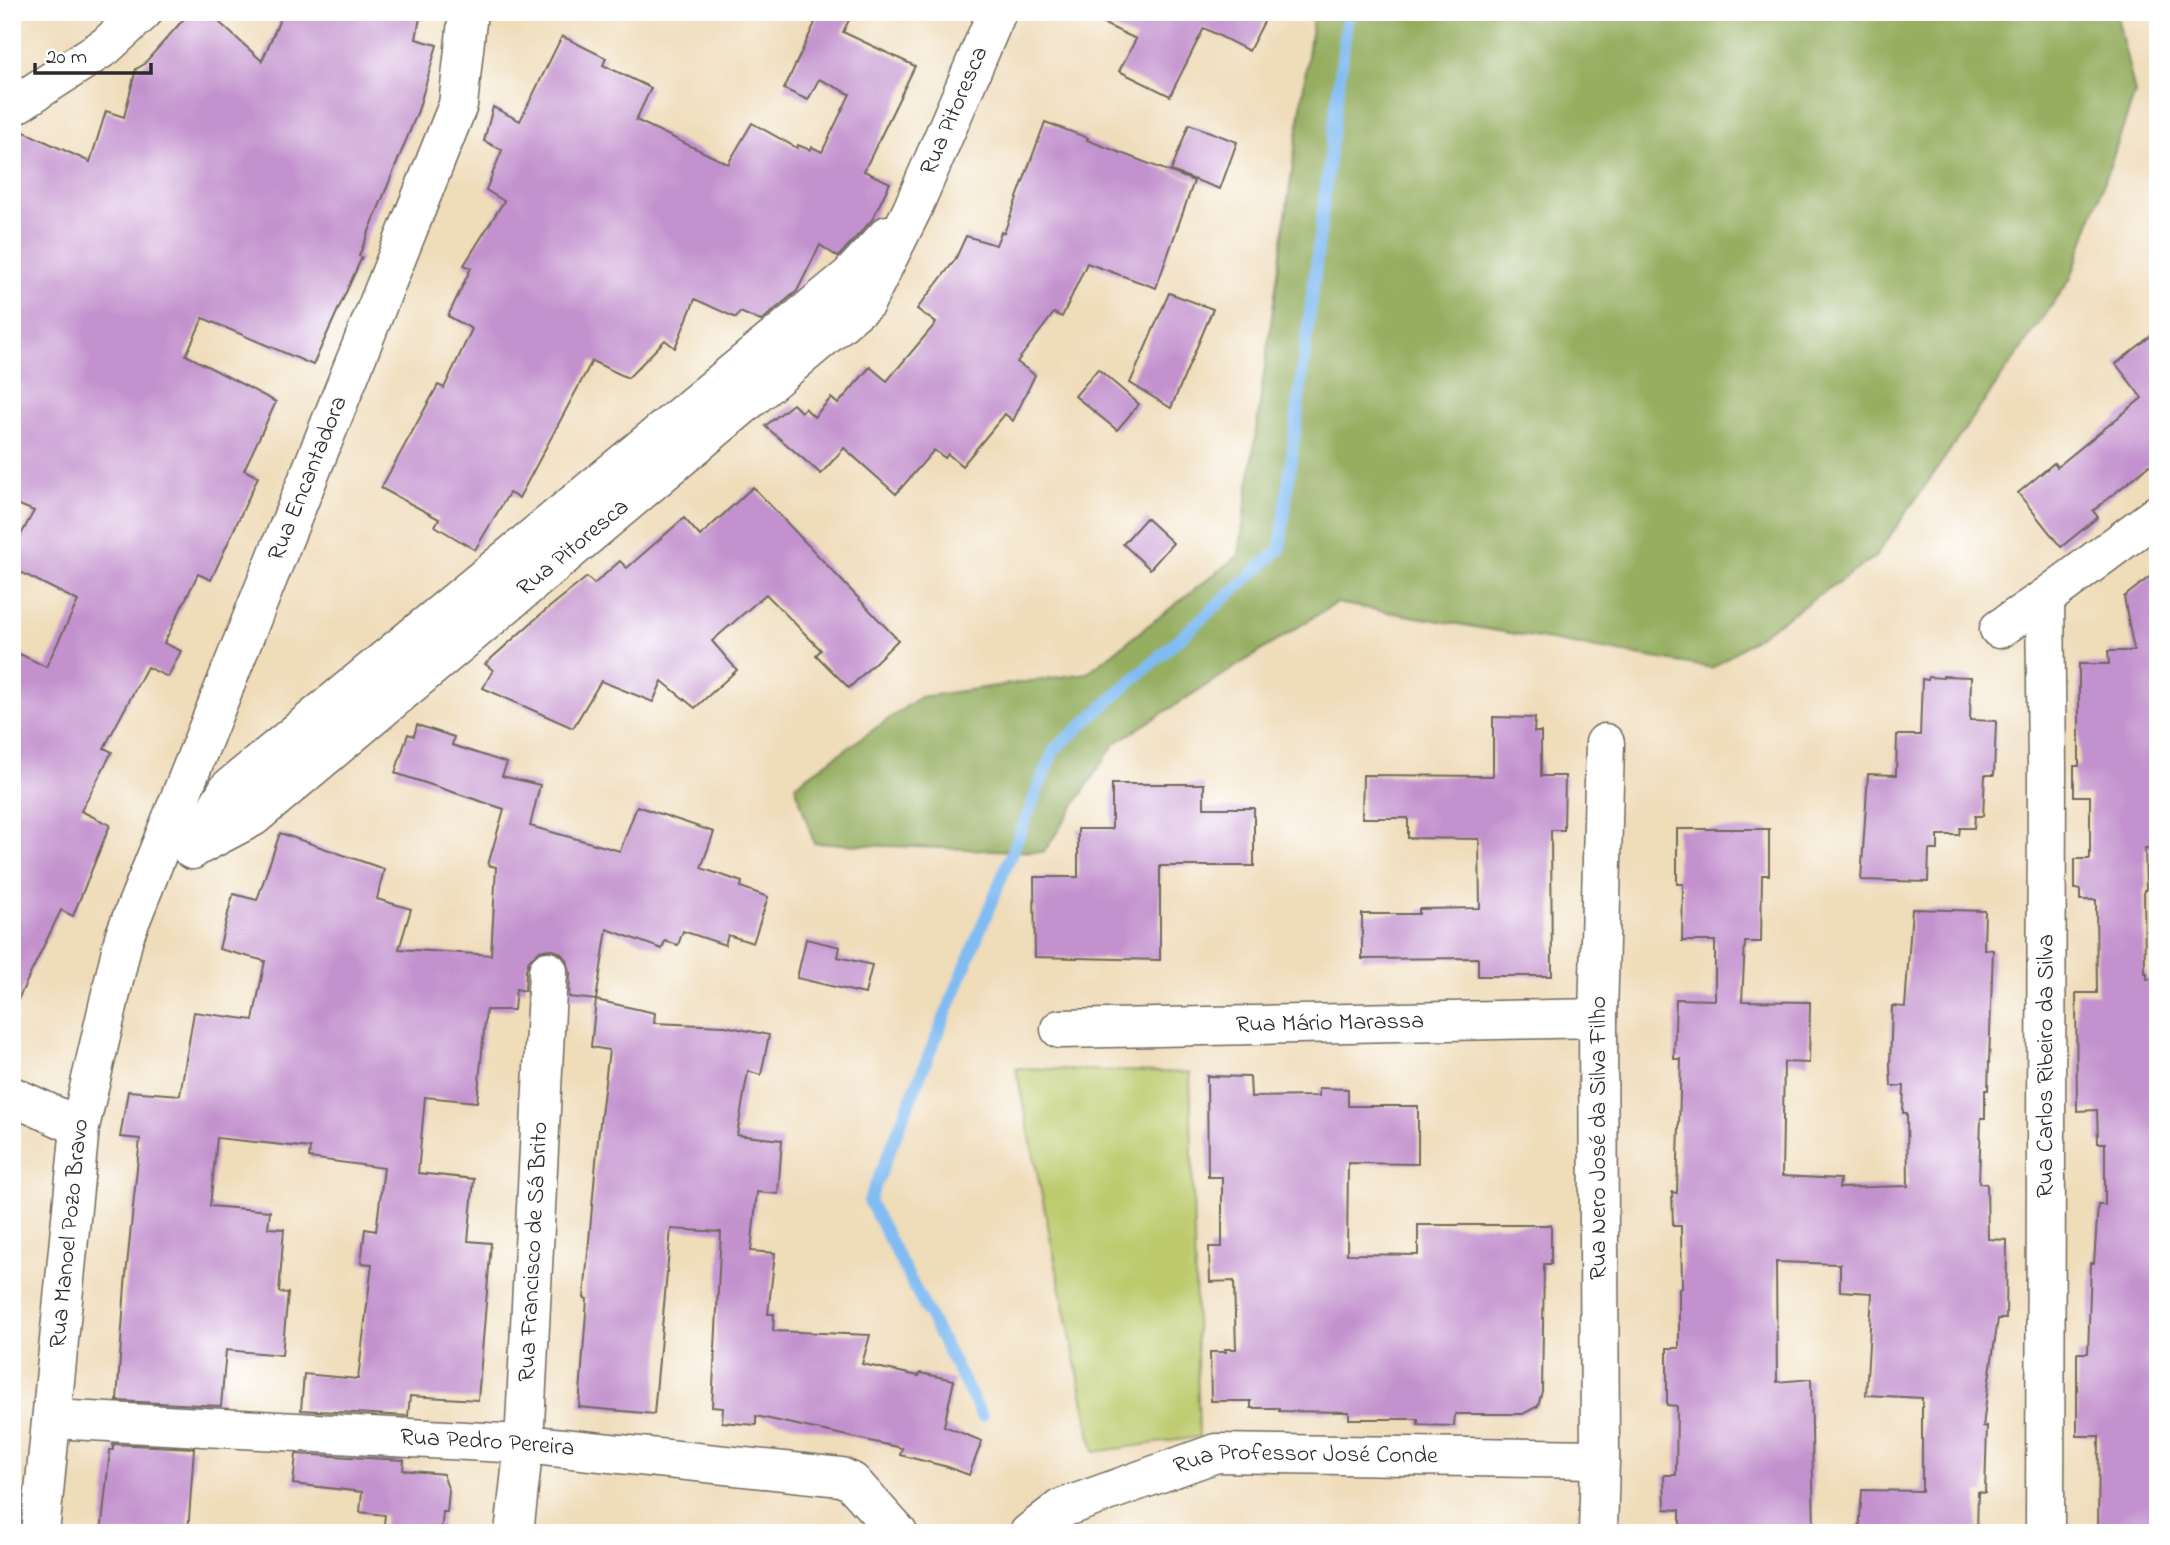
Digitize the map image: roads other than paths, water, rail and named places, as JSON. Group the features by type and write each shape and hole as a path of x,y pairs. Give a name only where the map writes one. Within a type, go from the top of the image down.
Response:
{"street":[{"path":"12,107 106,46 143,12"},
{"name":"Rua Encantadora","path":"124,937 458,105 468,12"},
{"name":"Rua Pitoresca","path":"124,937 194,848 228,789 850,276 912,210 997,12"},
{"path":"1999,629 2158,514"},
{"name":"Rua Carlos Ribeiro da Silva","path":"2045,598 2045,1533"},
{"name":"Rua Nero José da Silva Filho","path":"1598,1533 1598,1018 1605,743"},
{"name":"Rua Manoel Pozo Bravo","path":"40,1533 80,1127 124,937"},
{"name":"Rua Francisco de Sá Brito","path":"514,1533 524,1444 548,971"},
{"name":"Rua Mário Marassa","path":"1060,1029 1598,1018"},
{"path":"12,1096 80,1127"},
{"name":"Rua Pedro Pereira","path":"52,1419 524,1444 841,1477 852,1482 898,1533"},
{"name":"Rua Professor José Conde","path":"1029,1533 1060,1509 1216,1453 1600,1459"}],"waterway":[{"path":"982,1416 869,1201 1054,750 1280,549 1348,12"}]}
